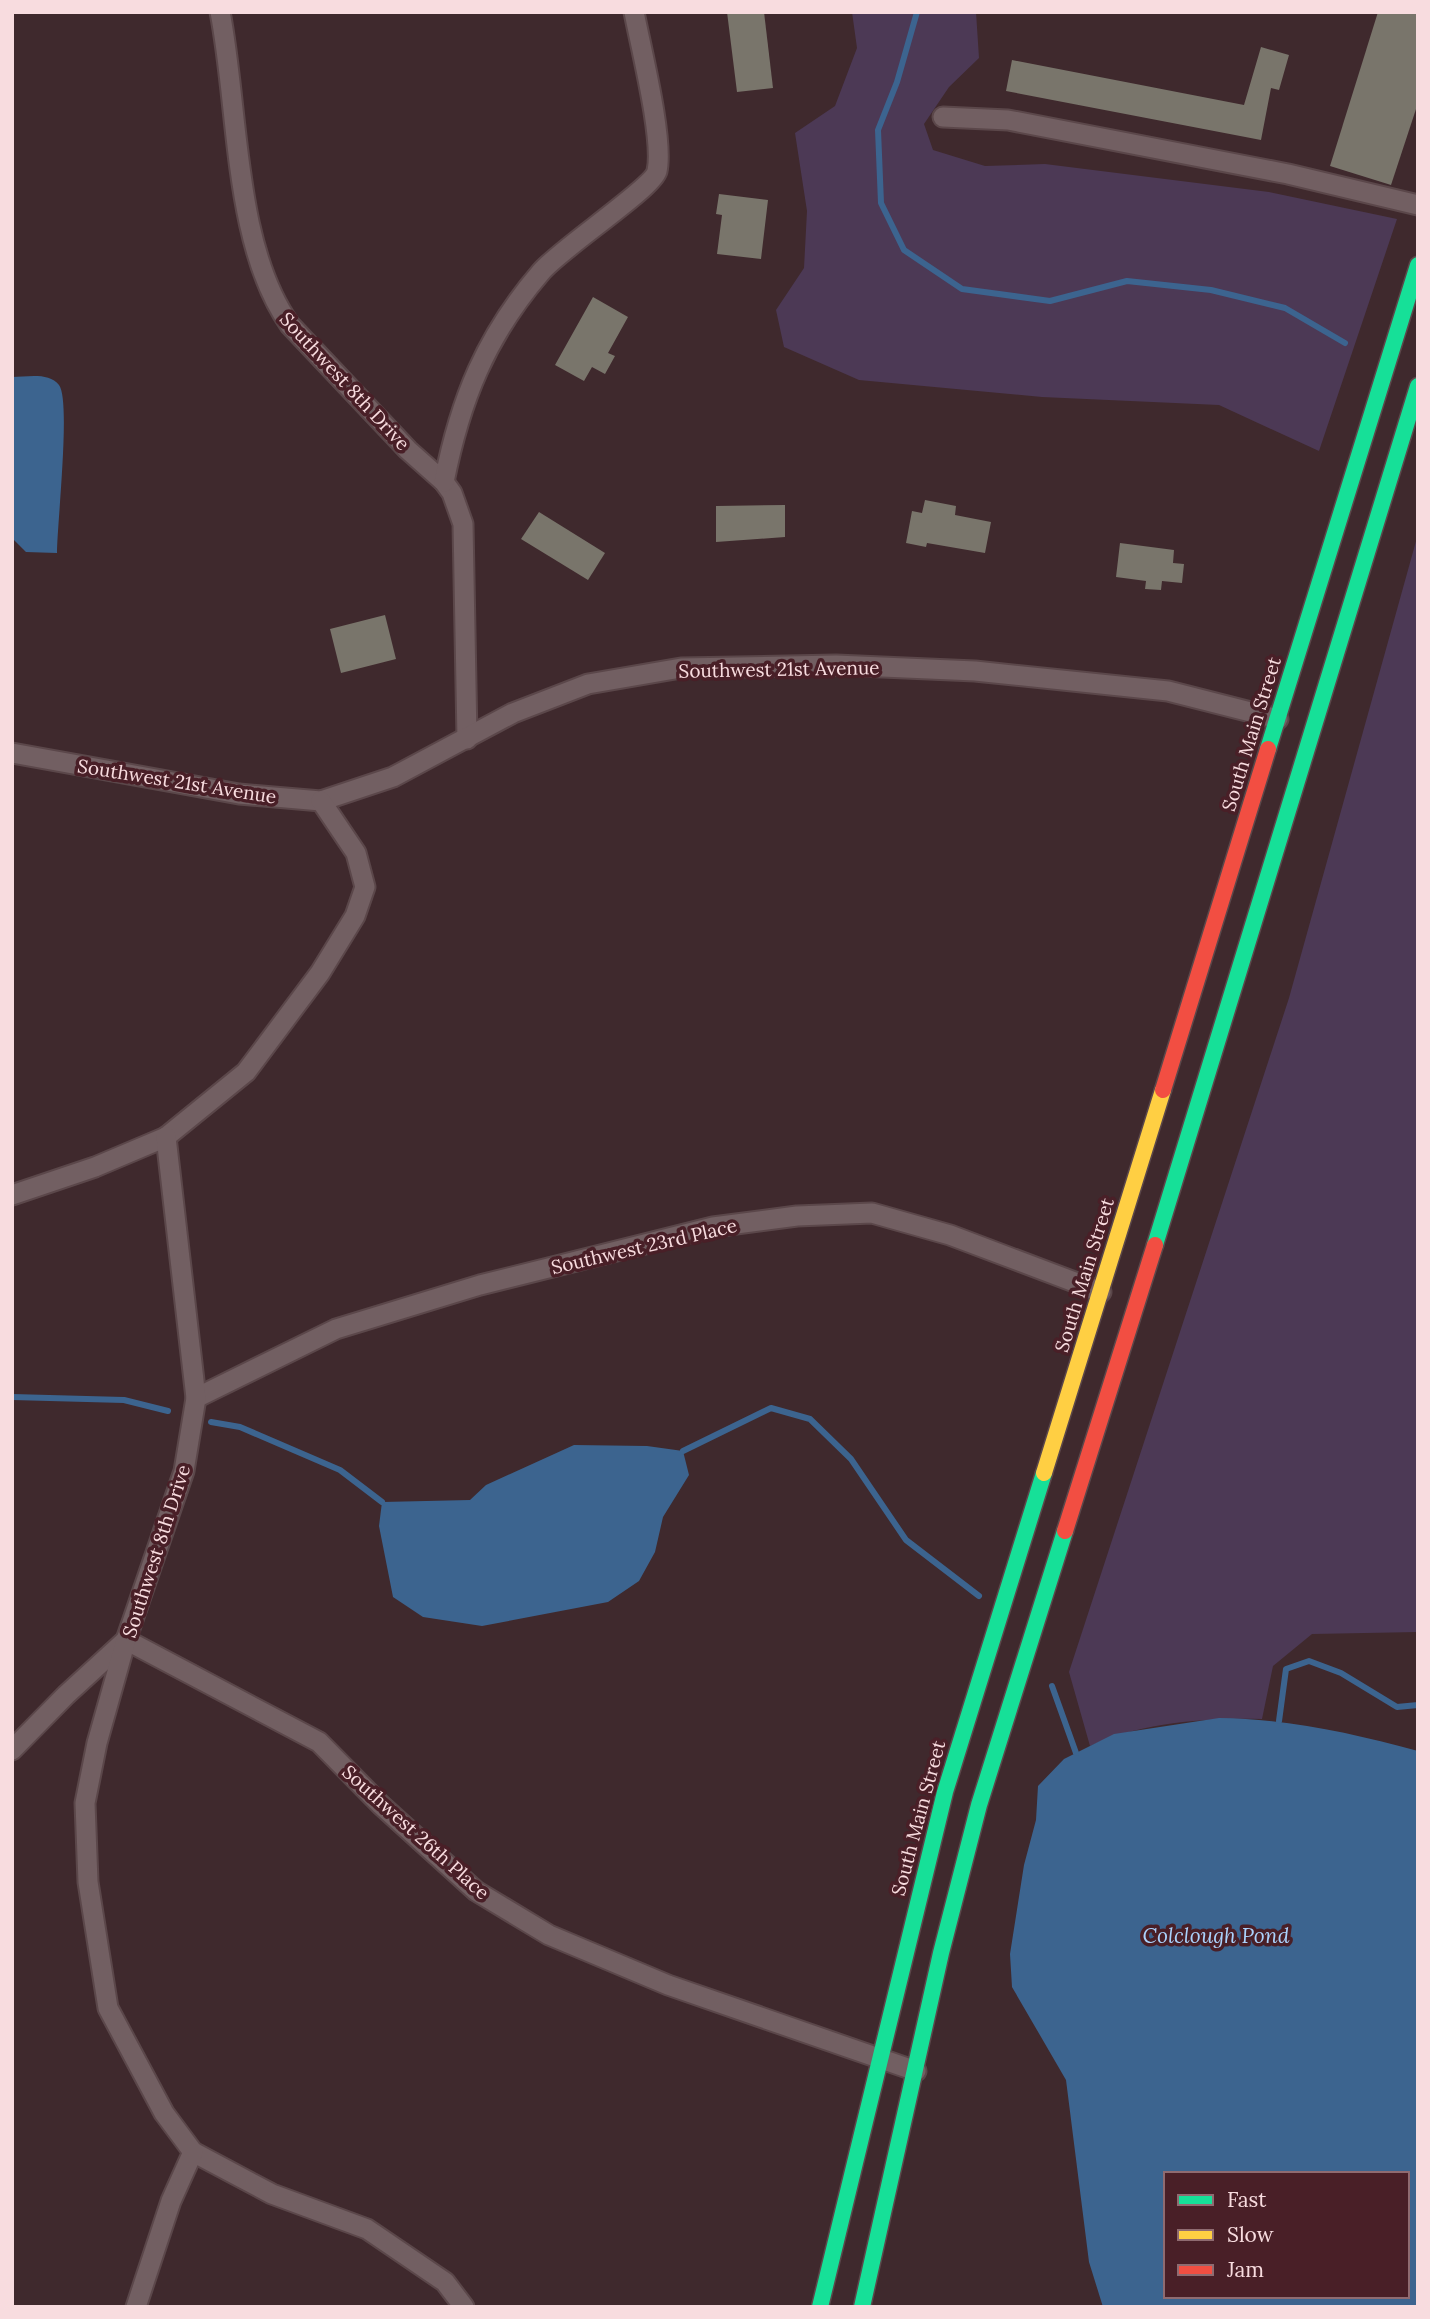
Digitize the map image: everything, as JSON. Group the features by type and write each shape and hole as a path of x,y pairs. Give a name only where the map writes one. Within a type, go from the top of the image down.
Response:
{"main road":[{"name":"South Main Street","path":"820,2307 945,1792 1119,1299 1294,726 1418,265"},
{"name":"South Main Street","path":"862,2307 979,1805 1119,1299 1294,726 1418,386"}],"street":[{"name":"Southwest 8th Drive","path":"220,12 243,184 263,276 277,307 290,325 408,450 444,482 452,493 463,524 467,739"},
{"path":"444,482 461,409 476,372 502,323 542,270 591,227 643,189 657,173 659,148 634,12"},
{"path":"943,117 1022,122 1288,174 1418,205"},
{"name":"Southwest 21st Avenue","path":"12,753 239,794 321,801 393,777 513,713 588,684 681,668 836,665 975,671 1168,691 1294,726"},
{"path":"12,1195 95,1167 166,1137 246,1072 320,973 355,916 365,887 356,853 321,801"},
{"name":"Southwest 8th Drive","path":"166,1137 196,1398 184,1471 126,1640 97,1743 85,1803 88,1882 108,2008 164,2113 193,2152"},
{"name":"Southwest 23rd Place","path":"196,1398 336,1329 467,1289 713,1227 797,1216 873,1213 950,1235 1119,1299"},
{"path":"12,1750 126,1640"},
{"name":"Southwest 26th Place","path":"126,1640 319,1742 381,1805 476,1891 549,1935 668,1985 916,2071"},
{"path":"136,2307 171,2201 193,2152 272,2194 367,2229 445,2283 464,2307"}],"shaded area":[{"path":"852,12 976,12 979,58 949,87 924,124 933,150 985,166 1045,164 1269,192 1397,219 1319,451 1219,405 1042,397 859,380 784,347 776,310 804,268 807,211 795,133 835,106 857,48"},
{"path":"1418,534 1418,1632 1312,1634 1273,1666 1262,1719 1174,1723 1130,1732 1090,1746 1069,1672 1289,998"}],"water":[{"path":"12,377 50,378 59,385 62,395 64,437 57,553 26,552 12,538"},
{"path":"574,1445 647,1446 683,1451 689,1475 663,1517 655,1552 639,1581 608,1602 482,1626 423,1617 393,1597 379,1526 382,1502 470,1500 486,1485"},
{"name":"Colclough Pond","path":"1219,1718 1319,1728 1418,1751 1418,2307 1103,2307 1089,2262 1066,2080 1012,1987 1010,1954 1024,1865 1036,1820 1038,1786 1064,1759 1114,1734"}],"building":[{"path":"727,12 764,12 773,88 737,92"},
{"path":"1378,12 1418,12 1418,103 1391,185 1330,166"},
{"path":"1261,47 1289,55 1279,90 1271,88 1261,140 1006,91 1012,60 1244,105"},
{"path":"719,194 768,200 761,259 717,254 722,215 716,214"},
{"path":"593,297 628,317 608,353 615,356 605,374 592,367 584,381 555,365"},
{"path":"925,500 956,506 955,515 991,522 985,553 927,543 926,547 906,543 912,511 922,513"},
{"path":"785,505 785,537 716,542 716,506"},
{"path":"539,512 605,553 588,580 521,539"},
{"path":"1120,543 1174,550 1173,563 1184,564 1182,583 1162,581 1161,590 1145,589 1146,581 1116,577"},
{"path":"385,615 396,659 341,673 330,629"}],"waterway":[{"path":"917,12 897,82 878,130 881,203 904,250 962,289 1050,301 1127,281 1211,290 1285,308 1345,343"},
{"path":"12,1397 124,1400 168,1411"},
{"path":"683,1451 771,1408 810,1419 851,1459 906,1540 979,1596"},
{"path":"211,1422 240,1427 340,1470 382,1502"},
{"path":"1279,1721 1286,1669 1309,1661 1341,1673 1397,1707 1418,1705"},
{"path":"1052,1686 1076,1753"}],"traffic: fast":[{"path":"1268,749 1418,265"},
{"path":"1155,1245 1418,386"},
{"path":"820,2307 945,1792 1044,1473"},
{"path":"862,2307 941,1953 979,1805 1065,1531"}],"traffic: slow":[{"path":"1044,1473 1163,1090"}],"traffic: jam":[{"path":"1163,1090 1268,749"},
{"path":"1065,1531 1155,1245"}]}
